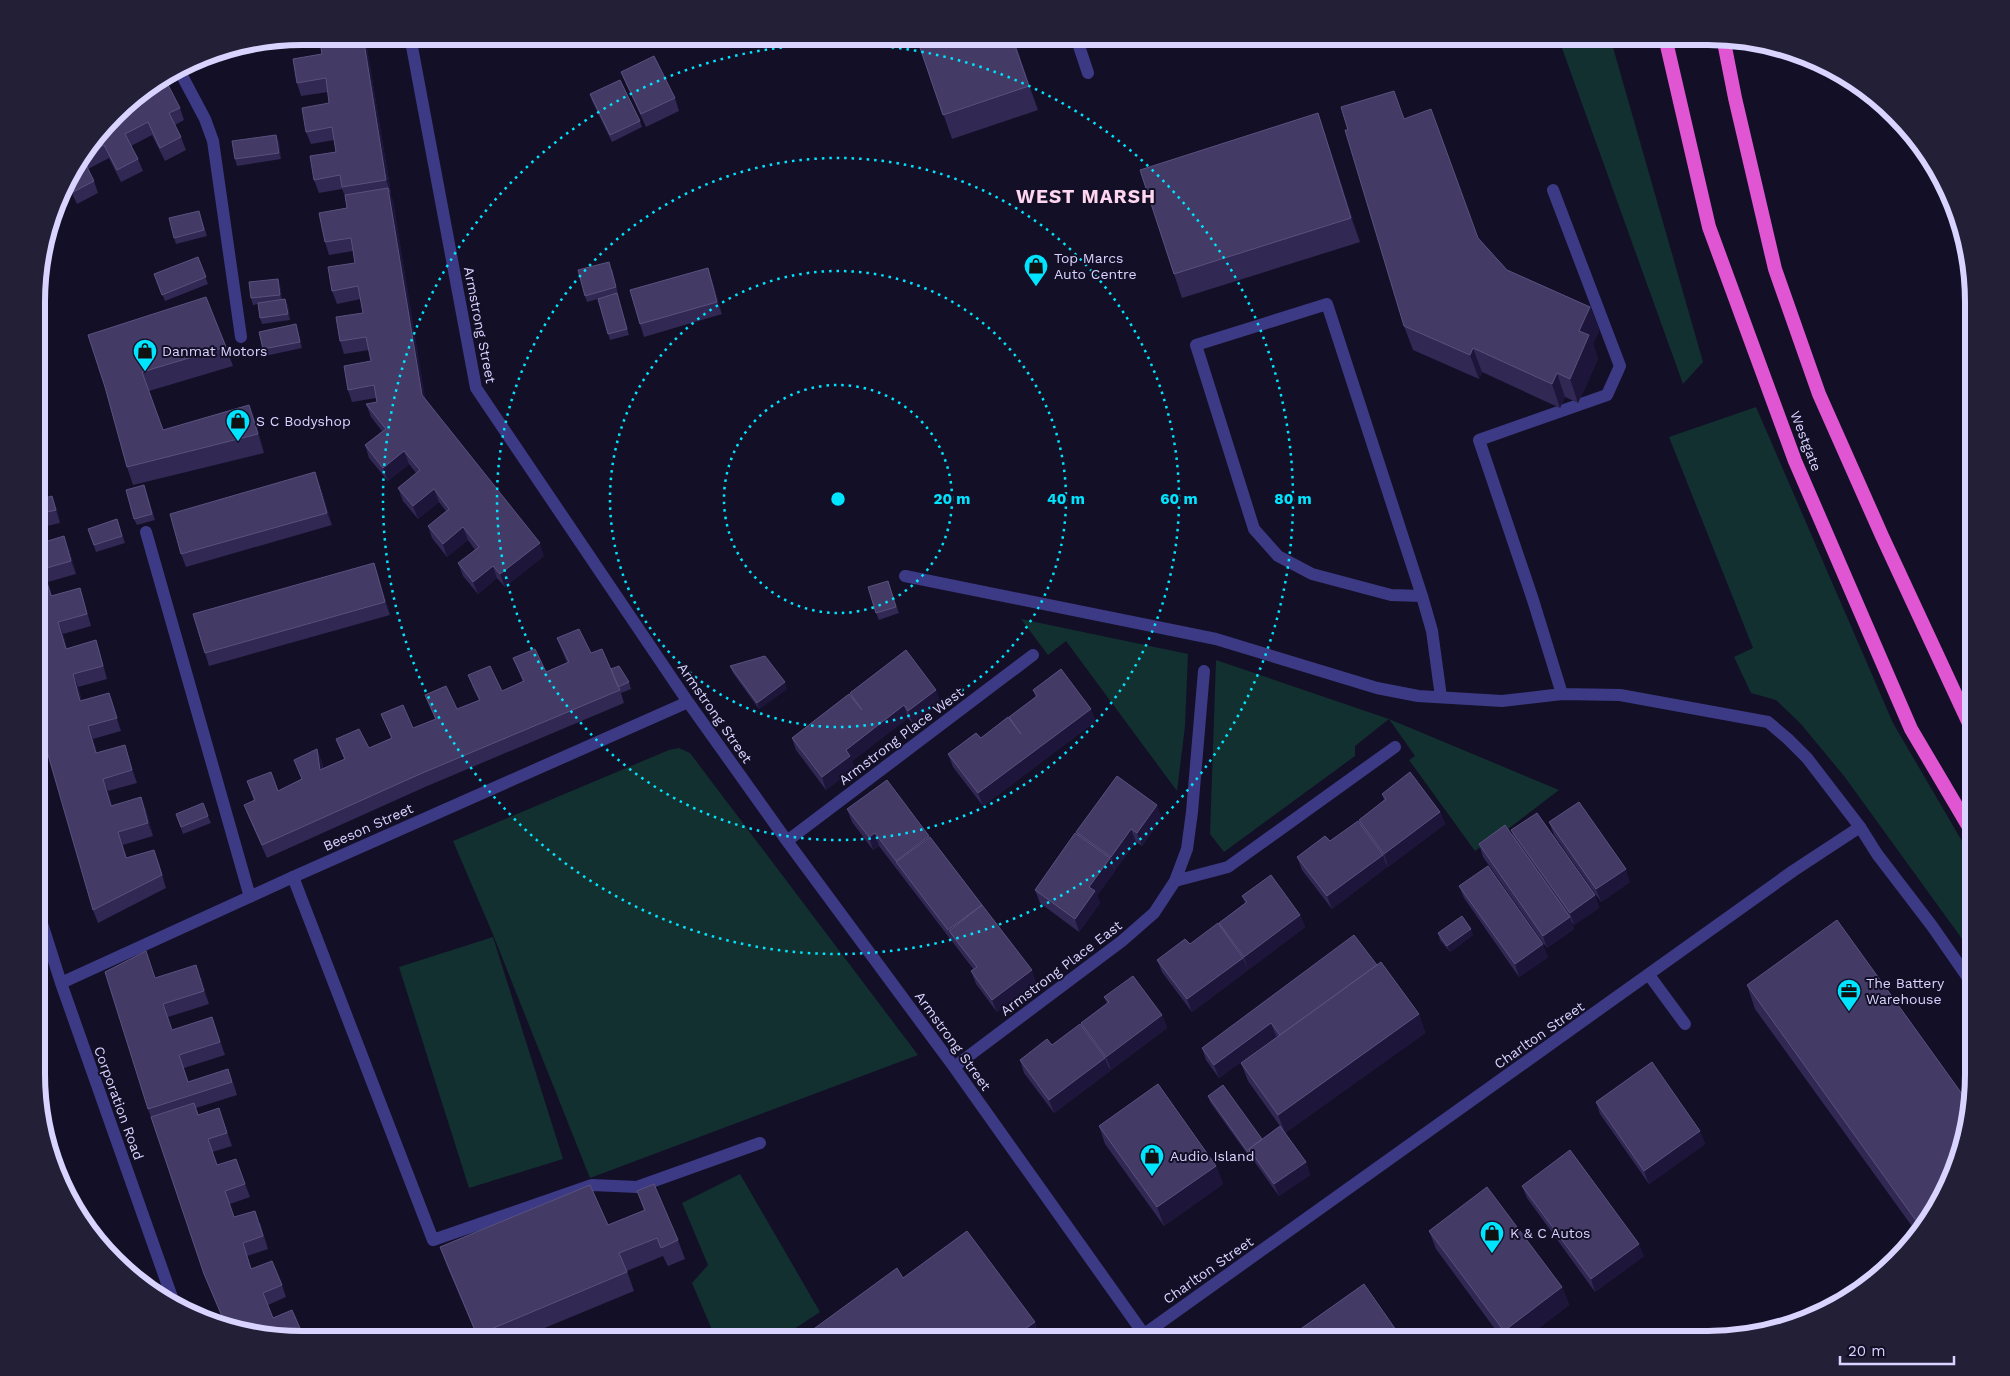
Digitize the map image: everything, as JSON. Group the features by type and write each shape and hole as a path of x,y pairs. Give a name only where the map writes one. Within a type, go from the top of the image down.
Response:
{"highway":[{"name":"Westgate","path":"1667,45 1709,227 1795,462 1911,729 1965,820"},
{"path":"1725,46 1775,269 1819,394 1965,715"}],"street":[{"name":"Armstrong Street","path":"412,45 476,388 688,702 787,841 954,1067 1139,1331"},
{"path":"1079,45 1088,73"},
{"path":"182,75 213,141 241,337"},
{"path":"1553,190 1620,366 1607,395 1479,440 1534,600 1562,694"},
{"path":"1422,596 1391,595 1312,574 1278,556 1254,529 1196,345 1327,304 1422,596 1432,631 1441,697"},
{"path":"146,532 250,897"},
{"path":"905,576 1207,637 1378,688 1418,696 1502,702 1562,694 1620,695 1768,722 1807,758 1860,827 1890,873 1907,892 1965,973"},
{"name":"Armstrong Place West","path":"787,841 1033,654"},
{"name":"Armstrong Place East","path":"954,1067 1122,941 1154,913 1175,881 1187,849 1204,671"},
{"name":"Beeson Street","path":"60,982 293,876 688,702"},
{"path":"1175,881 1228,867 1395,747"},
{"name":"Charlton Street","path":"1151,1331 1793,871 1860,827"},
{"path":"293,876 433,1240 592,1185 637,1187 760,1143"},
{"name":"Corporation Road","path":"45,934 60,982 171,1295"},
{"path":"1649,975 1685,1024"}],"green space":[{"path":"1561,45 1612,45 1703,362 1683,384"},
{"path":"1756,407 1893,723 1965,846 1965,943 1844,776 1800,723 1776,700 1751,693 1734,657 1753,648 1669,437"},
{"path":"1021,619 1188,654 1185,726 1177,791 1066,641 1048,655"},
{"path":"1216,660 1389,719 1355,746 1355,756 1224,852 1210,834"},
{"path":"1389,719 1559,790 1482,849 1481,847 1475,851 1409,760 1415,756"},
{"path":"679,748 690,753 918,1055 590,1178 492,932 453,841 669,750"},
{"path":"493,937 563,1159 469,1188 399,967"},
{"path":"48,1111 69,1182 54,1140"},
{"path":"740,1174 820,1312 791,1331 713,1331 692,1283 708,1265 682,1203"}],"building":[{"path":"320,45 364,45 386,180 342,187 340,175 314,180 310,156 336,152 332,127 306,132 302,108 329,103 326,78 297,83 293,59 322,54"},
{"path":"919,45 1015,45 1029,86 943,115"},
{"path":"654,56 675,98 641,114 621,72"},
{"path":"620,80 640,121 610,135 590,94"},
{"path":"167,83 180,108 169,113 181,137 160,148 148,122 125,134 138,159 117,170 104,145 95,150 120,120"},
{"path":"1394,91 1404,119 1431,109 1478,238 1507,270 1590,307 1579,331 1589,335 1570,379 1557,373 1552,384 1473,348 1470,355 1404,326 1345,130 1348,130 1341,107"},
{"path":"1318,113 1351,218 1174,274 1140,170"},
{"path":"276,135 279,153 235,159 232,141"},
{"path":"85,164 94,181 73,192 72,189"},
{"path":"388,188 422,395 540,543 500,574 493,566 473,582 458,563 479,547 463,527 443,544 428,526 449,509 434,489 413,506 398,488 420,470 404,451 383,468 365,445 386,429 366,404 377,402 374,385 348,390 344,366 371,361 366,337 340,341 336,317 363,313 358,286 332,291 328,267 355,263 351,238 325,242 319,213 347,208 345,195"},
{"path":"199,211 204,230 174,238 169,218"},
{"path":"198,257 206,277 162,295 154,274"},
{"path":"609,262 616,287 585,296 578,270"},
{"path":"708,268 717,302 640,324 630,290"},
{"path":"278,279 280,295 251,298 249,282"},
{"path":"617,293 627,329 608,334 598,299"},
{"path":"206,297 226,347 142,372 163,430 249,405 258,434 127,467 105,387 88,335"},
{"path":"285,299 288,314 260,318 258,303"},
{"path":"296,324 300,342 263,349 259,332"},
{"path":"315,472 327,513 181,554 170,514"},
{"path":"144,485 152,514 134,519 126,490"},
{"path":"52,496 56,510 45,512 45,498"},
{"path":"117,519 122,536 94,545 88,529"},
{"path":"64,536 71,561 45,568 45,542"},
{"path":"374,563 385,602 205,653 193,614"},
{"path":"45,576 51,596 80,588 87,614 58,622 66,649 96,640 103,666 73,674 80,701 109,693 117,718 88,726 96,753 125,745 132,770 103,779 111,806 141,797 148,823 118,832 126,858 154,850 162,875 93,910 45,744"},
{"path":"888,581 896,607 876,613 868,587"},
{"path":"579,629 591,653 602,649 620,690 420,774 262,845 244,805 255,800 247,781 271,772 278,791 302,779 294,760 317,749 320,770 345,759 336,739 359,729 369,748 392,738 381,714 403,705 413,728 436,719 425,695 446,686 457,709 480,700 468,675 490,666 502,691 524,681 513,658 535,649 546,672 569,662 557,638"},
{"path":"906,650 936,690 908,711 904,705 846,750 850,756 822,777 792,738 849,694 862,710 850,693"},
{"path":"765,656 785,682 757,703 730,666"},
{"path":"619,666 629,682 618,687 611,669"},
{"path":"1061,669 1091,709 978,793 948,754 976,733 981,738 1008,717 1021,734 1009,717 1037,696 1033,690"},
{"path":"1410,772 1440,812 1384,854 1359,820 1386,799 1382,794"},
{"path":"1117,776 1157,805 1137,833 1131,829 1111,857 1076,832"},
{"path":"887,780 929,836 896,861 875,833 869,837 847,809"},
{"path":"1579,802 1626,869 1596,889 1549,822"},
{"path":"203,803 208,816 181,827 176,814"},
{"path":"1537,813 1595,895 1570,913 1511,830"},
{"path":"1358,821 1383,855 1327,896 1297,857 1325,836 1330,841"},
{"path":"1505,825 1570,917 1543,936 1479,844"},
{"path":"1075,833 1110,858 1089,887 1095,891 1075,919 1035,890"},
{"path":"930,837 982,905 948,930 896,862"},
{"path":"1488,866 1543,944 1515,964 1459,886"},
{"path":"1271,875 1300,915 1244,957 1219,923 1247,902 1242,896"},
{"path":"982,905 1032,970 992,1000 971,971 977,967 949,931"},
{"path":"1462,916 1471,929 1447,946 1438,933"},
{"path":"1837,920 1964,1096 1960,1124 1951,1156 1931,1202 1918,1223 1747,985"},
{"path":"1218,923 1243,958 1187,999 1157,960 1185,939 1190,944"},
{"path":"1354,935 1377,965 1280,1035 1271,1023 1214,1065 1202,1048"},
{"path":"146,951 155,978 196,965 204,991 163,1004 172,1030 212,1017 220,1042 179,1055 188,1082 228,1069 232,1082 148,1109 105,972"},
{"path":"1381,962 1419,1014 1278,1115 1241,1063"},
{"path":"1133,976 1162,1015 1106,1057 1081,1023 1109,1002 1104,997"},
{"path":"1080,1024 1105,1058 1049,1100 1020,1060 1047,1039 1052,1045"},
{"path":"1652,1062 1700,1131 1644,1171 1596,1102"},
{"path":"1158,1084 1216,1166 1157,1207 1099,1126"},
{"path":"1223,1085 1262,1139 1249,1149 1251,1155 1208,1096"},
{"path":"194,1103 198,1115 219,1108 227,1133 208,1139 217,1165 236,1159 245,1184 225,1191 234,1217 255,1211 263,1236 243,1243 251,1269 272,1261 282,1285 263,1293 273,1318 292,1310 301,1331 269,1329 223,1318 204,1274 151,1117"},
{"path":"1280,1126 1306,1162 1274,1184 1249,1149"},
{"path":"1570,1150 1639,1244 1591,1279 1522,1186"},
{"path":"654,1184 678,1240 661,1248 657,1238 619,1253 627,1272 487,1331 475,1331 440,1247 590,1185 608,1225 645,1210 637,1191"},
{"path":"1487,1187 1562,1287 1504,1331 1429,1231"},
{"path":"967,1231 1035,1322 1022,1331 811,1331 897,1268 903,1278"},
{"path":"1364,1284 1397,1331 1298,1331"}],"place":[{"name":"Top Marcs Auto Centre","path":"1036,287"},
{"name":"Danmat Motors","path":"145,372"},
{"name":"S C Bodyshop","path":"238,442"},
{"name":"The Battery Warehouse","path":"1849,1012"},
{"name":"Audio Island","path":"1152,1177"},
{"name":"K & C Autos","path":"1492,1254"}],"district":[{"name":"WEST MARSH","path":"1086,196"}]}
